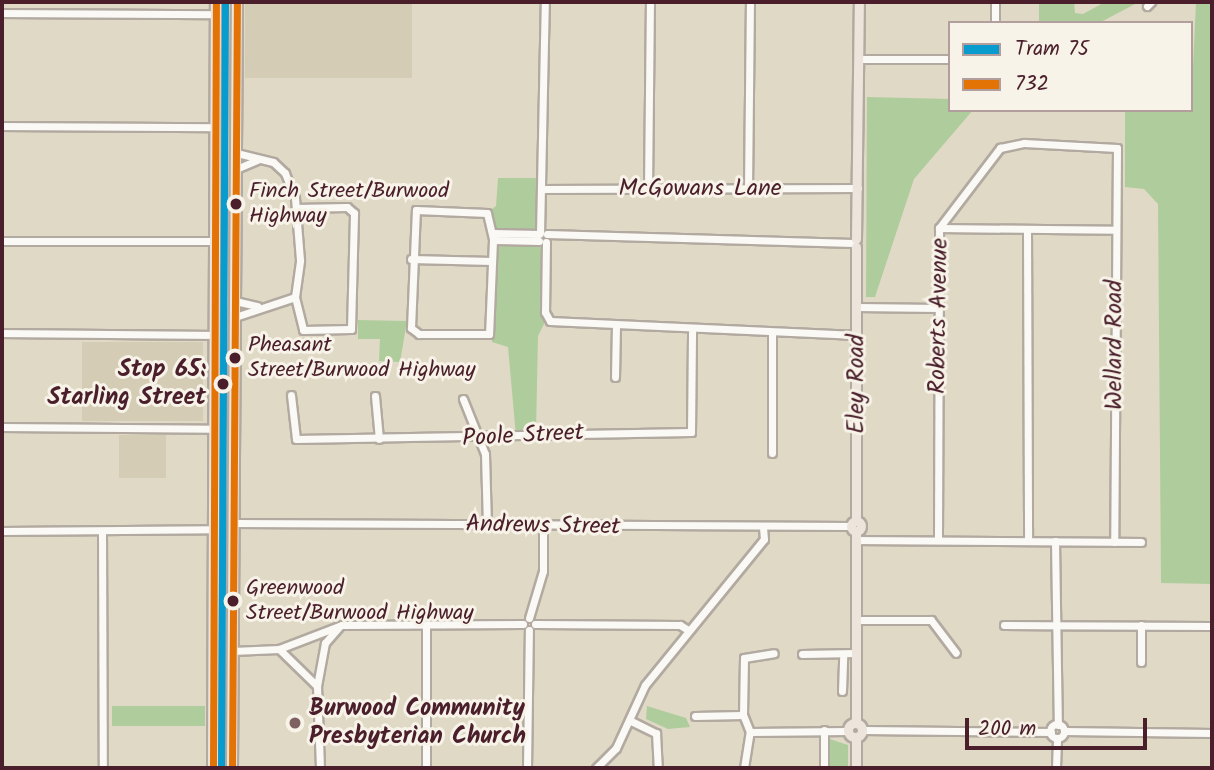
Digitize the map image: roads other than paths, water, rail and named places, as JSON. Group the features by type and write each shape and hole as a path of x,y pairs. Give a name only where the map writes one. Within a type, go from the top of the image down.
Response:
{"highway":[{"path":"216,2 213,766 232,766 237,2"},
{"path":"216,52 236,43"}],"main road":[{"name":"Eley Road","path":"856,768 855,243 859,2"},
{"path":"848,731 858,730"}],"street":[{"path":"545,2 542,218 547,318 616,325 857,335"},
{"path":"648,189 650,2"},
{"path":"748,189 750,2"},
{"path":"995,2 995,21"},
{"path":"2,13 216,14"},
{"path":"859,59 948,59"},
{"path":"2,126 216,127"},
{"name":"Roberts Avenue","path":"938,540 939,228 1000,148 1024,143 1117,148"},
{"name":"Wellard Road","path":"1115,542 1117,148"},
{"path":"236,153 260,159 285,173 296,208 295,297 303,330 351,329 354,213 347,207 296,208"},
{"path":"236,169 260,159"},
{"name":"McGowans Lane","path":"543,189 858,188"},
{"path":"480,208 493,237 489,334 419,334 410,325 411,259 412,220 419,209 480,208"},
{"path":"939,228 1116,229"},
{"path":"1027,229 1028,541"},
{"path":"493,237 855,243"},
{"path":"2,241 216,241"},
{"path":"411,259 492,261"},
{"path":"235,317 261,306 295,297"},
{"path":"235,300 261,306"},
{"path":"857,307 938,307"},
{"path":"615,377 616,325"},
{"name":"Poole Street","path":"291,395 296,439 482,440 533,433 691,432 692,328"},
{"path":"772,332 772,453"},
{"path":"2,333 215,335"},
{"path":"375,396 379,439"},
{"path":"463,399 482,440 487,525"},
{"path":"2,427 214,429"},
{"name":"Andrews Street","path":"234,523 763,527 855,530 938,540 1141,542"},
{"path":"527,768 529,624 543,571 543,526"},
{"path":"596,768 631,721 645,685 764,540 763,527"},
{"path":"2,531 214,529"},
{"path":"102,531 103,768"},
{"path":"1055,541 1055,624 1061,728 1057,738 1056,768"},
{"path":"856,620 931,620 956,653"},
{"path":"232,651 279,649 342,625 680,625 688,630"},
{"path":"320,768 317,686 325,643 342,625"},
{"path":"426,625 426,768"},
{"path":"1004,625 1212,626"},
{"path":"1141,625 1141,662"},
{"path":"279,649 317,686"},
{"path":"744,768 750,732 743,715 744,658 774,653"},
{"path":"802,654 856,653"},
{"path":"842,654 842,691"},
{"path":"695,716 743,715"},
{"path":"631,721 656,733 658,768"},
{"path":"858,730 1051,732 1061,728 1212,733"},
{"path":"824,730 824,768"},
{"path":"750,732 848,731"},
{"path":"1051,732 1057,738"}],"tram line":[{"name":"75","path":"221,768 225,2"}],"place":[{"name":"Finch Street/Burwood Highway","path":"236,204"},
{"name":"Pheasant Street/Burwood Highway","path":"235,358"},
{"name":"Stop 65: Starling Street","path":"223,384"},
{"name":"Greenwood Street/Burwood Highway","path":"233,601"},
{"name":"Burwood Community Presbyterian Church","path":"295,723"}]}
